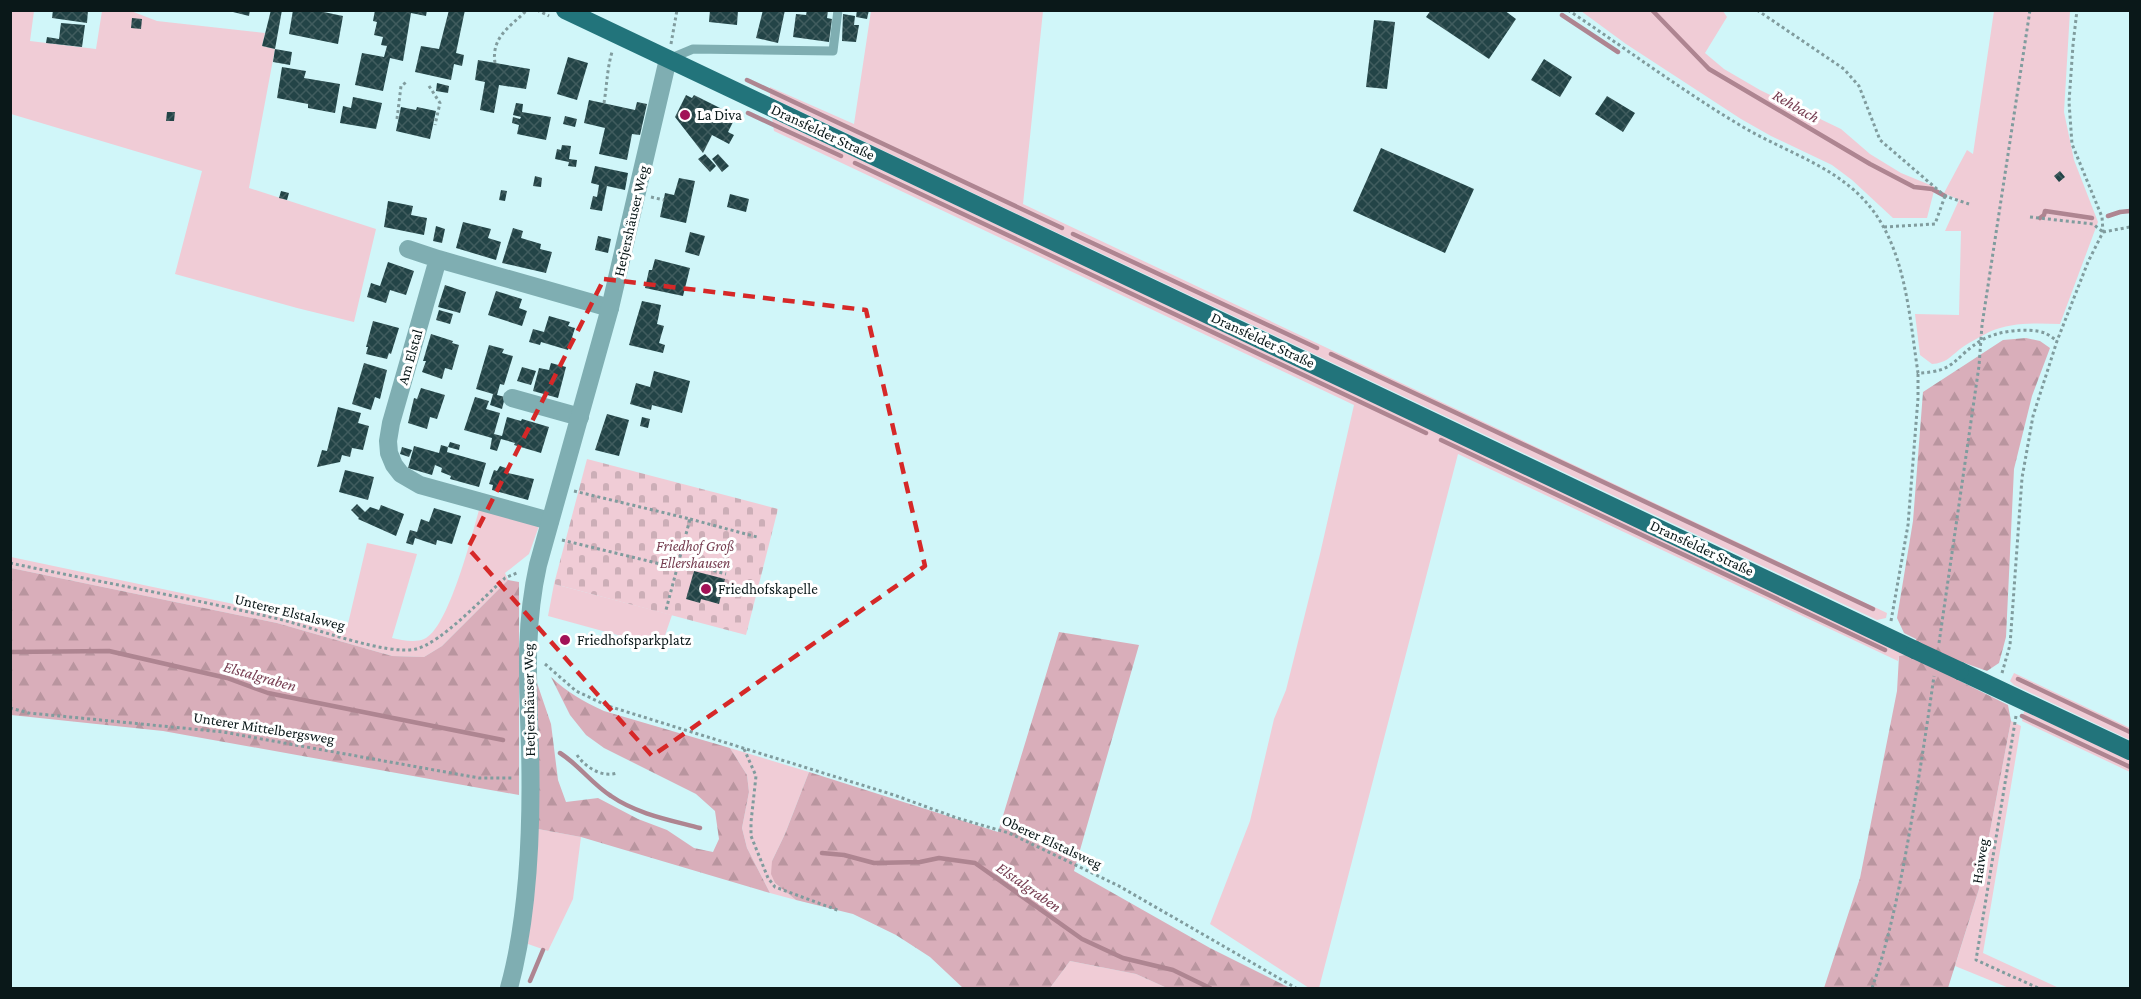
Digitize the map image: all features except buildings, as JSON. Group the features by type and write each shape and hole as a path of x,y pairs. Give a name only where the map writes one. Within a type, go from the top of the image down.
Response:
{"main road":[{"name":"Dransfelder Straße","path":"565,10 2130,751"}],"street":[{"name":"Hetjershäuser Weg","path":"509,988 519,947 526,870 530,779 528,616 538,565 610,308 668,59"},
{"path":"408,249 610,308"},
{"name":"Am Elstal","path":"438,259 391,423 389,453 401,474 420,485 548,529"},
{"path":"512,399 580,417"}],"lane":[{"path":"668,59 693,49 833,51 838,10"}],"path":[{"path":"495,63 497,39 527,10"},
{"path":"668,59 677,10"},
{"path":"1568,10 1738,124 1833,173 1871,208 1884,227 1895,252 1907,300 1918,373 1908,525 1893,615 1886,636"},
{"path":"1757,10 1844,69 1859,87 1880,140 1945,196 1969,204"},
{"path":"1939,640 2030,10"},
{"path":"1997,688 2010,645 2022,478 2033,416 2057,341 2088,262 2103,232 2102,217 2072,144 2069,102 2077,10"},
{"path":"604,103 607,88 606,69 614,47"},
{"path":"397,119 401,86 408,81"},
{"path":"429,86 440,103 435,125"},
{"path":"1884,227 1935,224 1945,196"},
{"path":"2030,217 2093,224 2103,232 2130,227"},
{"path":"1918,373 1933,373 1950,367 1981,341 1996,335 2028,331 2046,333 2057,341"},
{"path":"560,488 757,537"},
{"path":"666,610 690,519"},
{"path":"548,529 677,568 693,565 726,574"},
{"name":"Unterer Elstalsweg","path":"10,563 279,620 399,650 415,650 432,644 505,578 538,565"},
{"name":"Oberer Elstalsweg","path":"540,659 576,691 608,706 1009,833 1119,886 1296,988"},
{"path":"1872,988 1889,933 1903,869 1933,680"},
{"name":"Haiweg","path":"2019,698 1976,960 2038,988"},
{"name":"Unterer Mittelbergsweg","path":"10,708 29,713 223,732 479,778 512,778"},
{"path":"744,749 756,776 751,836 768,878 775,887 840,911"},
{"path":"577,755 583,763 599,772 610,775 617,773"}],"highlighted area":[{"path":"604,279 866,310 925,566 652,756 468,548"}],"green space":[{"path":"11,11 34,11 30,41 96,49 102,11 131,11 157,21 265,33 262,46 275,49 249,188 376,229 354,322 175,274 202,171 11,114"},
{"path":"871,11 1043,11 1023,204 1887,613 1886,618 1877,620 770,97 770,87 854,124"},
{"path":"1581,11 1723,11 1727,17 1705,53 1724,69 1760,90 1841,129 1870,154 1901,173 1935,187 1927,218 1893,218 1832,165 1741,119 1626,44"},
{"path":"1994,11 2070,11 2064,112 2074,160 2098,222 2060,324 2006,326 1989,332 1944,361 1932,364 1920,355 1915,314 1959,315 1961,231 1945,231 1959,200 1944,193 1967,150 1973,154"},
{"path":"772,118 1907,655 1899,656 1898,661 1458,454 1319,988 1309,988 1210,924 1250,821 1274,719 1286,690 1320,554 1354,405 774,131"},
{"path":"2026,338 2040,341 2050,348 2032,396 2014,469 2006,637 1999,663 1987,671 1962,662 1958,680 2008,705 2011,721 1979,889 1948,988 1824,988 1860,878 1897,691 1899,656 1907,655 1914,659 1916,639 1904,633 1897,618 1913,521 1923,392 2003,340"},
{"name":"Friedhof Groß Ellershausen","path":"587,459 778,509 746,635 554,584"},
{"path":"479,510 539,526 529,554 505,573 508,580 442,646 424,657 392,656 277,623 11,568 11,557 347,628 367,543 417,554 392,638 416,641 424,639 433,632 442,619 458,580"},
{"path":"11,568 277,623 392,656 424,657 442,646 508,580 519,582 519,795 163,731 11,715"},
{"path":"554,584 672,615 661,647 548,616"},
{"path":"1059,632 1139,645 1074,871 1210,948 1290,988 1167,988 1136,974 1070,961 1050,988 963,988 930,957 896,935 853,914 796,900 775,883 771,874 772,861 809,772 998,832"},
{"path":"2014,673 2130,728 2130,740 2014,685 2010,681"},
{"path":"551,677 576,696 604,711 730,748 747,775 749,792 742,828 747,848 770,893 581,837 538,829 536,680 551,724 558,780 566,802 598,798 638,819 667,830 694,848 713,852 719,839 715,811 696,794 604,748 586,735 570,715"},
{"path":"2024,711 2130,760 2130,772 2022,721"},
{"path":"2011,721 2021,726 1983,953 2059,988 2009,988 1955,966 1979,889"},
{"path":"730,748 809,772 772,861 775,883 796,900 770,893 747,848 742,828 749,792 747,775"},
{"path":"538,829 581,837 573,899 548,951 528,944"},
{"path":"1070,961 1136,974 1167,988 1050,988"}],"waterway":[{"name":"Rehbach","path":"1652,10 1709,69 1870,164 1914,187 1932,189 1945,196"},
{"path":"1562,15 1618,52"},
{"path":"747,80 1062,228"},
{"path":"748,113 841,156"},
{"path":"855,163 1426,433"},
{"name":"Rehbach","path":"2040,218 2045,211 2092,218"},
{"name":"Rehbach","path":"2108,216 2130,211"},
{"path":"1073,234 1317,348"},
{"path":"1331,354 1873,609"},
{"path":"1441,440 1885,650"},
{"name":"Elstalgraben","path":"10,652 109,651 227,678 268,693 503,740"},
{"path":"2018,679 2130,732"},
{"path":"2022,716 2130,767"},
{"name":"Elstalgraben","path":"560,753 604,791 621,802 654,816 700,828"},
{"name":"Elstalgraben","path":"822,853 844,855 874,863 920,862 939,858 975,863 1082,939 1123,958 1173,970 1210,988"},
{"path":"530,981 543,950"}],"place":[{"name":"La Diva","path":"685,115"},
{"name":"Friedhofskapelle","path":"706,589"},
{"name":"Friedhofsparkplatz","path":"565,640"}]}
